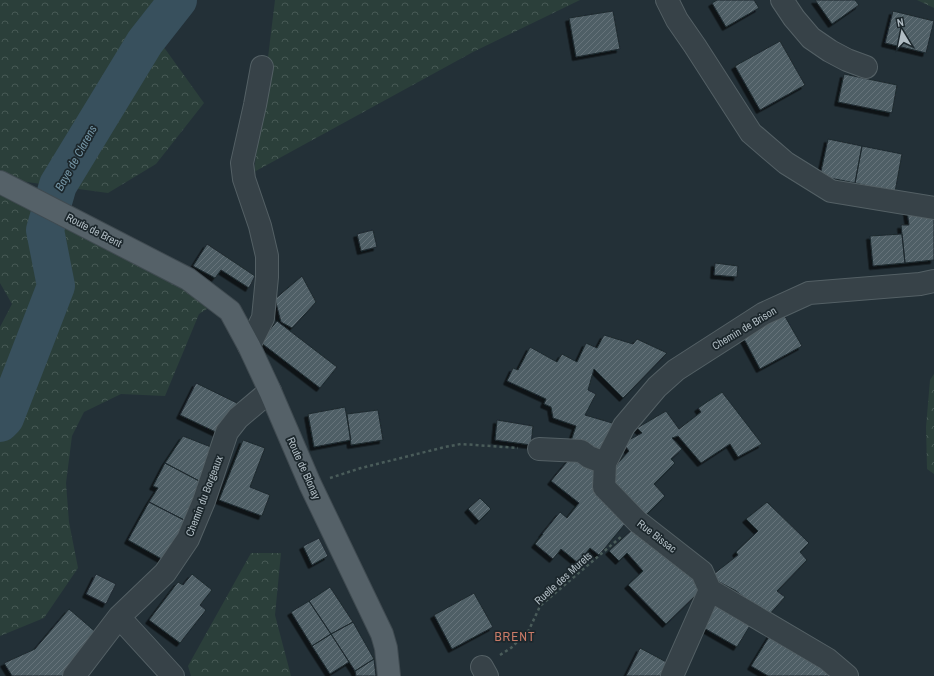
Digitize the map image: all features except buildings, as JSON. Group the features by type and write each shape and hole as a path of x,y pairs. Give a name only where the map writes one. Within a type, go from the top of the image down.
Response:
{"main road":[{"name":"Route de Brent","path":"0,182 188,279"},
{"name":"Route de Blonay","path":"188,279 230,311 249,346 310,484 382,634 386,648 389,676"}],"street":[{"path":"667,0 677,20 751,133 786,163 831,191 934,208"},
{"path":"782,0 794,18 811,38 846,60 866,67"},
{"path":"249,346 263,318 267,277 267,256 260,226 244,179 242,164 262,67"},
{"name":"Chemin de Brison","path":"676,370 763,314 809,293 920,284 934,281"},
{"name":"Rue Bissac","path":"676,370 657,387 624,426 605,463 604,487 638,522 702,572 710,590"},
{"name":"Chemin du Borgeaux","path":"74,676 119,617 165,573 188,539 204,501 228,432 238,418 270,391"},
{"path":"539,449 581,451 589,457 605,463"},
{"path":"672,676 710,590 827,659 847,676"},
{"path":"119,617 173,676"}],"path":[{"path":"326,479 361,468 461,444 539,449"},
{"name":"Ruelle des Murets","path":"484,671 529,630 540,606 638,522"}],"green space":[{"path":"0,0 186,0 163,46 204,103 156,164 108,193 12,180 0,174"},
{"path":"275,0 580,0 473,52 254,172"},
{"path":"917,0 934,0 934,8"},
{"path":"0,195 188,279 216,303 199,314 165,396 121,394 84,412 72,436 66,483 69,522 78,568 44,618 0,636 0,327 12,304 0,283"},
{"path":"934,374 934,474 927,469 926,427 930,380"},
{"path":"251,553 281,553 275,615 291,676 191,676 188,666"}],"waterway":[{"name":"Baye de Clarens","path":"0,423 5,418 56,286 45,230 58,185 145,42 178,0"}],"district":[{"name":"BRENT","path":"515,636"}]}
